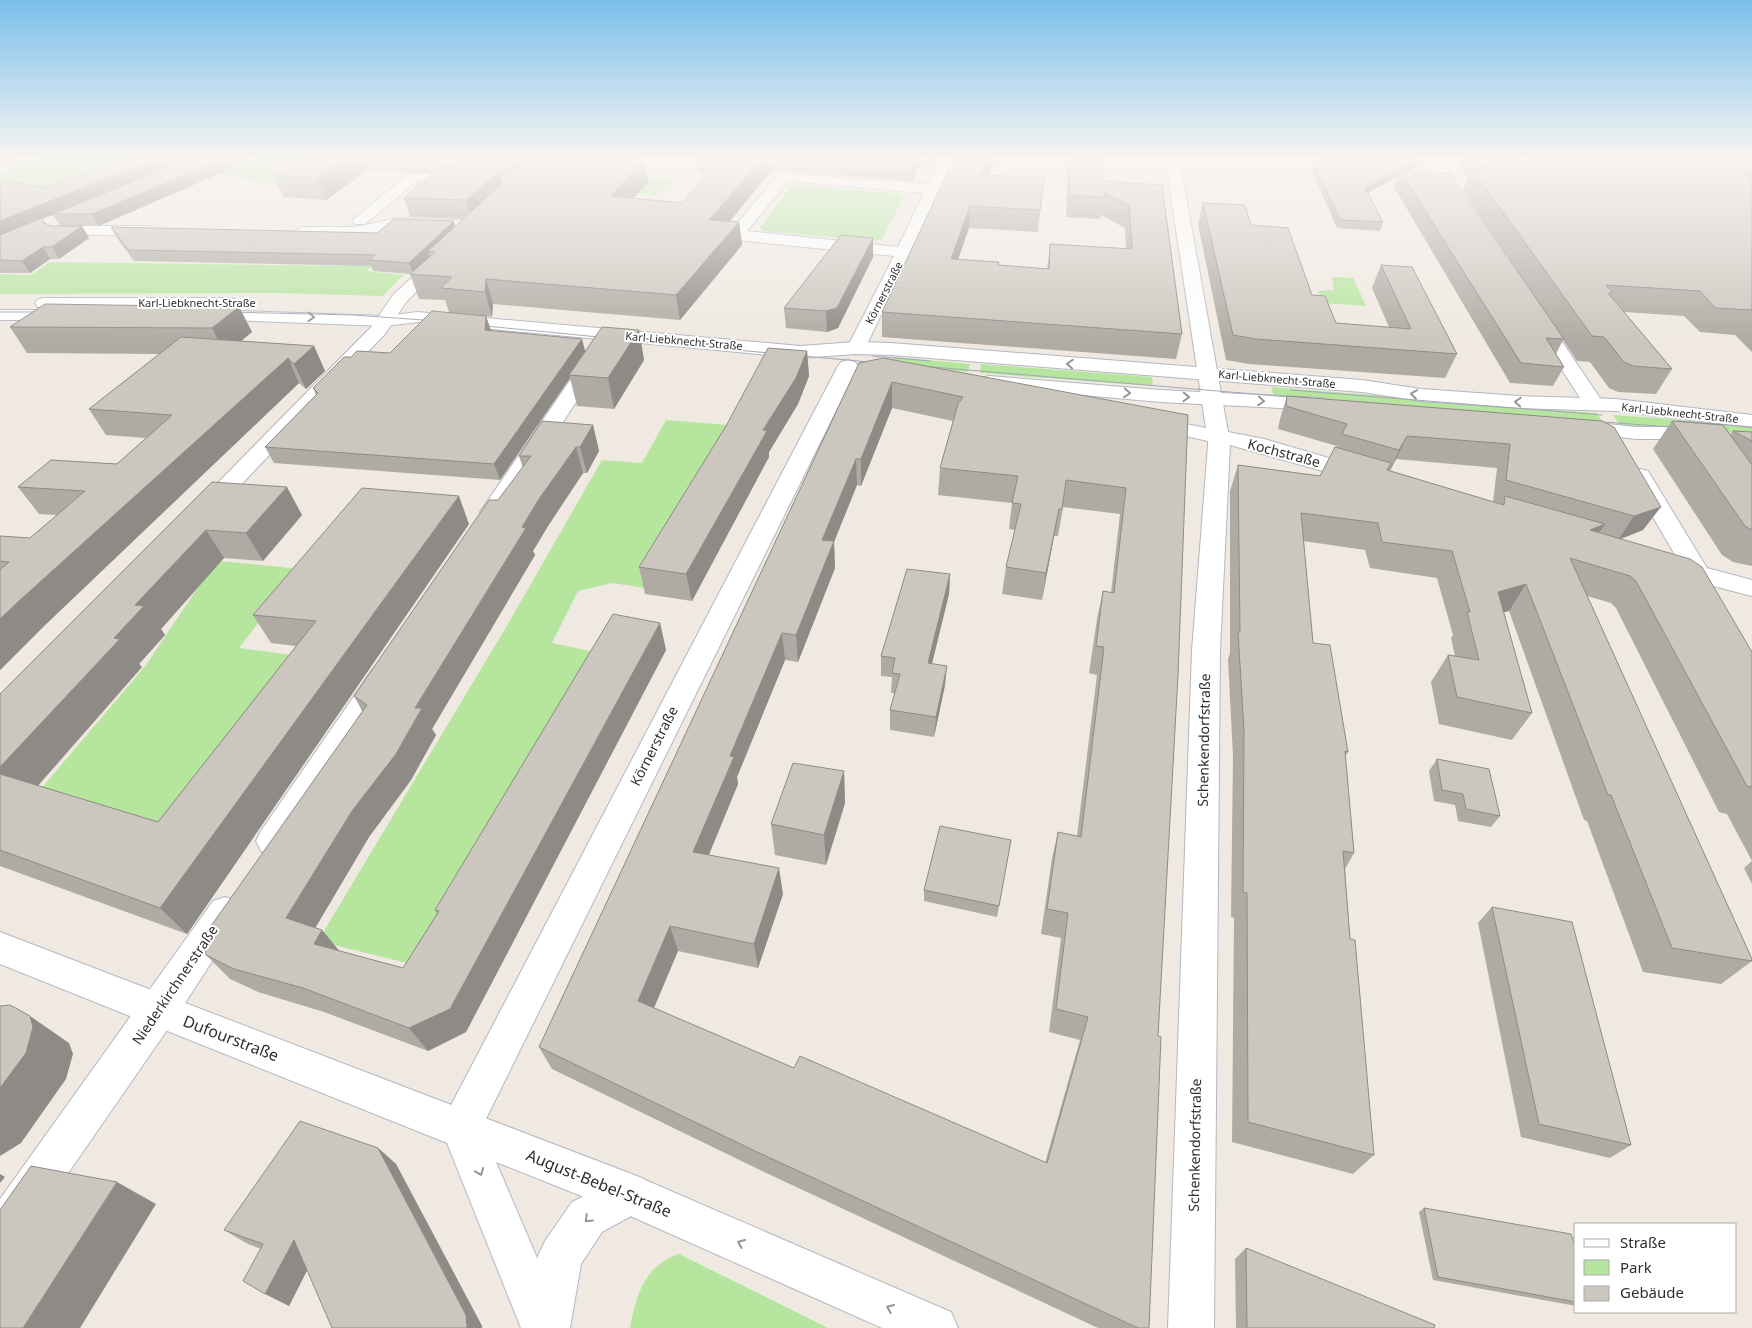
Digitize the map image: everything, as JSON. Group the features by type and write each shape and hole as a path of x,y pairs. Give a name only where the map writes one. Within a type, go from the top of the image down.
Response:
{"street":[{"path":"189,525 379,330 399,300 482,219"},
{"path":"749,219 736,235 904,252"},
{"name":"Körnerstraße","path":"461,1127 854,363 919,219"},
{"name":"Schenkendorfstraße","path":"1183,219 1218,437 1206,665 1191,1328"},
{"path":"284,232 355,232 398,223 474,226"},
{"path":"56,224 170,231"},
{"name":"Karl-Liebknecht-Straße","path":"0,302 266,303 800,352 854,363 1209,373 1362,386 1421,395 1519,402 1594,404 1752,421"},
{"path":"1527,303 1594,404"},
{"name":"Karl-Liebknecht-Straße","path":"0,315 389,314"},
{"path":"477,535 612,334"},
{"name":"Karl-Liebknecht-Straße","path":"1069,408 1026,400 982,381 1344,406"},
{"name":"Karl-Liebknecht-Straße","path":"1374,408 1523,419 1612,432 1700,433 1752,438"},
{"path":"1132,420 1218,437"},
{"path":"1612,432 1715,602"},
{"name":"Kochstraße","path":"1218,437 1256,444 1387,482"},
{"path":"1650,560 1752,588"},
{"path":"258,862 394,658"},
{"name":"Niederkirchnerstraße","path":"0,1235 159,1010 241,887"},
{"name":"Dufourstraße","path":"0,948 461,1127"},
{"path":"461,1127 545,1328"},
{"name":"August-Bebel-Straße","path":"461,1127 629,1194 935,1328"},
{"path":"545,1328 560,1256 588,1217 629,1194"}],"green space":[{"path":"767,219 892,219 882,239 874,241 764,231 760,228"},
{"path":"395,227 394,245 367,271 404,275 382,296 277,293 0,294 0,274 31,275 50,262 340,266 372,232"},
{"path":"1332,277 1353,278 1366,306 1323,303 1318,291 1334,290"},
{"path":"894,357 970,364 968,372 891,365"},
{"path":"981,364 1152,377 1153,386 980,373"},
{"path":"1271,387 1597,413 1603,423 1274,397"},
{"path":"1613,415 1752,425 1752,435 1620,425"},
{"path":"666,420 740,426 646,588 612,583 578,591 552,643 609,655 427,968 318,941 508,624 602,460 642,463"},
{"path":"221,561 300,569 239,648 318,658 184,839 35,796 146,665 199,586"},
{"path":"679,1254 828,1328 630,1328 635,1304 644,1283 658,1266 667,1259"}],"building":[{"path":"40,219 51,226 82,226 52,247 43,247 22,261 0,260 0,235"},
{"path":"394,219 454,221 409,263 369,260 375,255 128,250 111,227 377,233"},
{"path":"463,219 710,219 739,222 676,295 486,279 485,292 441,288 452,277 410,274 435,252 428,251"},
{"path":"926,219 965,219 951,259 999,262 998,265 1049,269 1050,244 1132,249 1130,219 1167,219 1182,334 882,312"},
{"path":"1207,219 1249,219 1251,225 1288,228 1312,295 1325,296 1336,323 1411,329 1381,265 1412,267 1457,354 1256,339 1233,335"},
{"path":"1381,219 1383,222 1340,220"},
{"path":"1430,219 1482,219 1564,339 1546,338 1564,367 1521,363"},
{"path":"1508,219 1752,219 1752,310 1715,308 1700,291 1606,285 1613,293 1608,293 1672,369 1633,366 1624,362 1604,337 1592,336"},
{"path":"841,235 873,238 837,308 826,311 784,308"},
{"path":"45,304 239,307 212,328 10,327"},
{"path":"432,311 486,316 485,330 582,339 494,464 265,447 318,393 313,388 344,357 351,357 357,351 390,353"},
{"path":"602,327 639,330 608,378 569,375"},
{"path":"181,337 314,346 294,364 288,358 0,619 0,570 9,562 0,561 0,536 30,538 85,491 18,487 51,460 117,464 172,415 89,409"},
{"path":"768,348 807,351 796,378 763,430 767,431 686,574 639,567 726,426"},
{"path":"883,358 1188,415 1178,675 1158,1036 1161,1037 1149,1328 1138,1328 755,1151 539,1047 859,363","holes":["892,382 963,397 958,404 940,468 1018,476 1012,503 1021,504 1006,567 1046,573 1059,509 1062,509 1066,480 1126,488 1114,593 1103,591 1096,646 1104,647 1081,837 1058,832 1047,909 1068,913 1056,1009 1088,1017 1047,1163 800,1056 794,1068 638,1001 670,926 754,944 779,868 693,852 734,757 730,756 782,633 796,635 834,541 822,540 856,459 861,459"]},
{"path":"1287,396 1602,421 1614,427 1661,507 1634,516 1506,480 1510,444 1407,436 1399,450 1342,434 1347,424 1286,406"},
{"path":"542,421 593,425 580,447 576,447 539,499 522,527 526,528 415,708 422,708 396,754 352,811 286,918 322,930 314,944 403,968 439,911 435,910 613,614 660,623 450,1009 409,1028 303,988 234,969 206,955 204,936 367,705 354,696 489,500 498,500 531,456 519,456"},
{"path":"1672,421 1723,425 1752,465 1752,530 1745,526"},
{"path":"1733,431 1752,432 1752,441"},
{"path":"1335,447 1391,463 1387,470 1504,505 1505,496 1605,524 1590,530 1690,559 1702,567 1752,652 1752,787 1747,786 1636,581 1630,576 1570,558 1752,961 1672,948 1611,795 1608,795 1526,584 1498,592 1532,713 1457,697 1448,655 1479,660 1467,612 1470,612 1452,551 1382,542 1378,523 1301,513 1313,643 1330,645 1348,752 1345,751 1354,853 1343,851 1350,939 1355,940 1374,1155 1248,1122 1247,893 1243,892 1244,730 1238,632 1240,632 1238,465 1320,476"},
{"path":"212,482 287,487 246,533 206,530 135,605 144,606 114,638 120,639 0,767 0,694"},
{"path":"362,488 459,496 160,908 0,850 0,774 158,822 316,621 253,615"},
{"path":"907,569 950,574 928,663 947,666 936,717 890,710 900,674 892,673 895,658 881,656"},
{"path":"1437,759 1489,769 1500,816 1466,809 1463,794 1442,790"},
{"path":"793,763 844,771 824,835 771,824"},
{"path":"940,826 1011,840 999,906 924,890"},
{"path":"1492,907 1572,922 1631,1145 1539,1124"},
{"path":"10,1005 30,1016 33,1027 26,1053 0,1088 0,1006"},
{"path":"300,1121 378,1148 466,1315 467,1328 332,1328 294,1240 265,1294 243,1281 263,1244 224,1230"},
{"path":"31,1166 117,1182 23,1328 0,1328 0,1210"},
{"path":"1424,1208 1571,1234 1574,1242 1574,1302 1438,1277"},
{"path":"1246,1248 1435,1325 1434,1328 1247,1328"}],"tram line":[{"path":"0,312 47,312"},
{"path":"227,312 353,315 437,321"},
{"path":"475,325 609,338"},
{"path":"626,340 880,363"},
{"path":"872,356 930,361"},
{"path":"920,366 1301,398"},
{"path":"1291,390 1602,415"},
{"path":"1590,421 1683,428"},
{"path":"1677,421 1752,427"}]}
